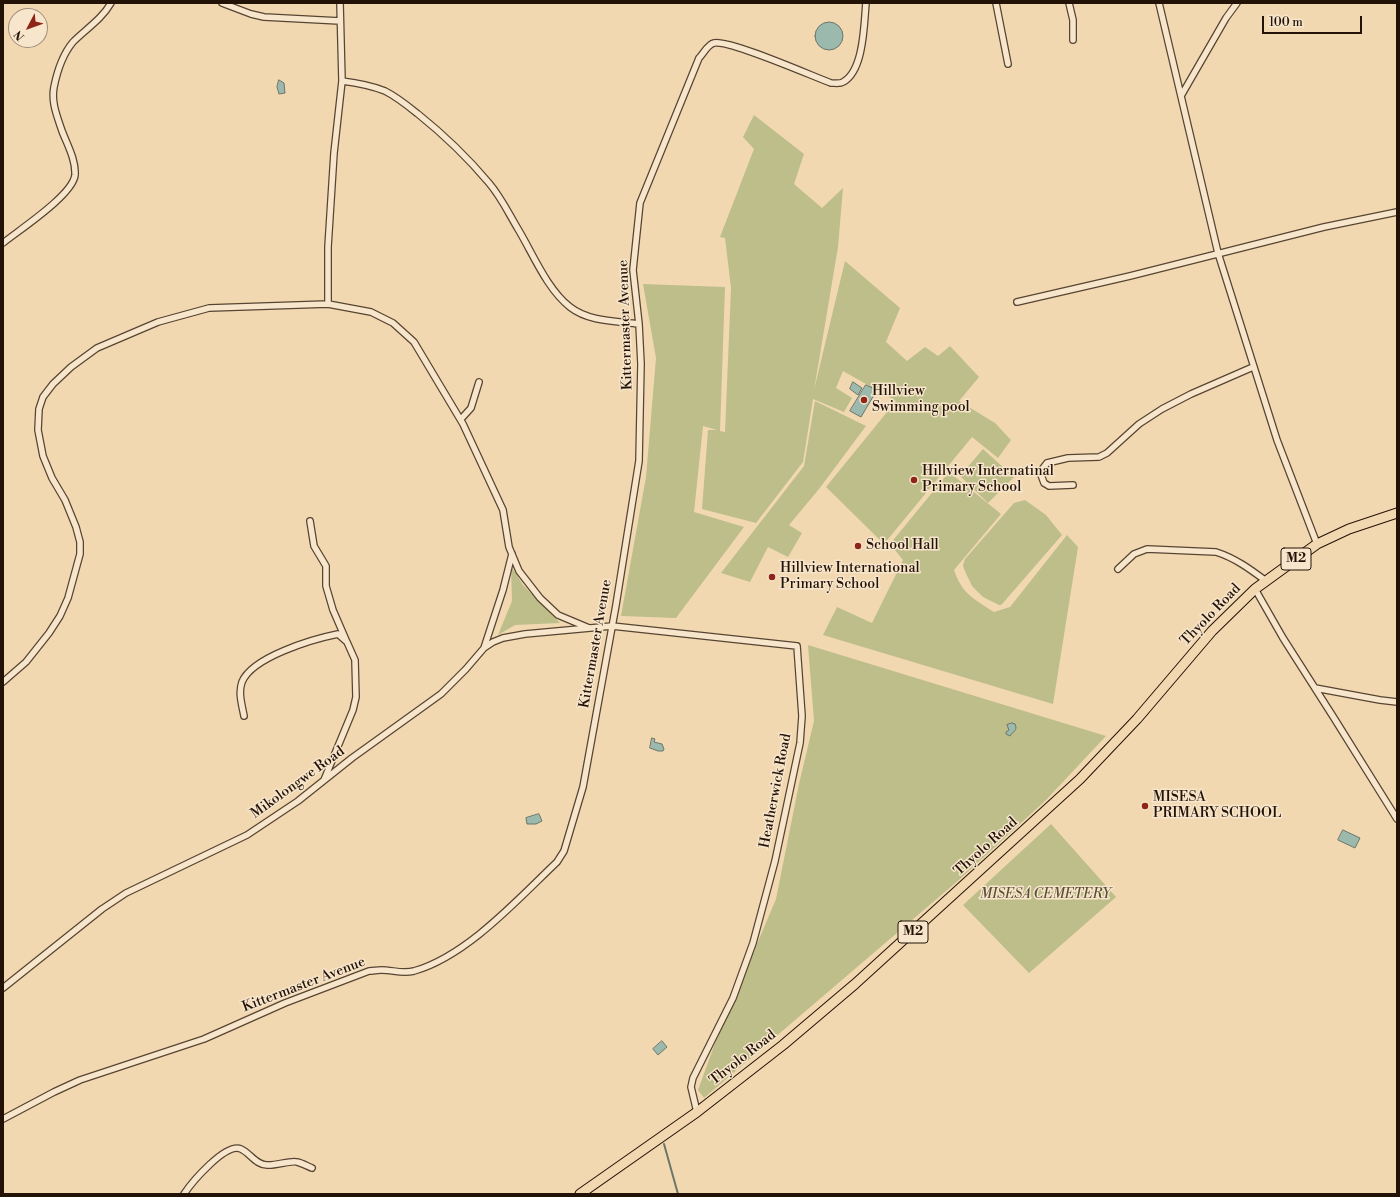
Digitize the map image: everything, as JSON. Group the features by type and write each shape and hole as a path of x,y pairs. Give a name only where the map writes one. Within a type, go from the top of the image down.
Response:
{"highway":[{"name":"Thyolo Road","path":"580,1194 697,1112 783,1045 856,984 1080,780 1137,719 1212,631 1266,580 1317,544 1349,529 1397,513"}],"street":[{"path":"3,243 51,205 68,189 72,183 75,176 73,163 55,112 53,88 60,65 69,47 103,14 111,3"},
{"path":"222,3 251,14 264,17 340,21"},
{"path":"328,304 328,247 334,153 342,81 340,3"},
{"name":"Kittermaster Avenue","path":"3,1119 80,1080 204,1038 285,1003 369,971 381,970 402,973 414,971 449,956 497,920 557,862 564,852 583,787 612,626 639,461 641,364 640,324 633,270 640,203 699,58 711,44 718,42 725,43 831,83 843,82 851,75 858,62 866,3"},
{"path":"996,3 1008,64"},
{"path":"1069,3 1073,20 1073,40"},
{"path":"1159,3 1218,253 1277,440 1317,544"},
{"path":"1181,96 1226,18 1237,3"},
{"path":"342,81 365,84 387,92 403,102 435,128 490,184 503,203 544,274 560,297 570,307 580,313 600,320 640,324"},
{"path":"1017,302 1130,276 1324,227 1397,212"},
{"path":"3,682 26,662 49,633 60,616 68,598 80,554 80,542 76,527 65,500 52,478 43,456 38,430 39,409 43,397 53,384 71,367 97,348 158,322 209,308 328,304 371,312 393,323 414,342 461,419 503,510 509,547 519,571 540,598 558,615 590,629"},
{"path":"1073,485 1049,486 1044,483 1040,472 1048,463 1068,458 1099,457 1107,453 1139,424 1162,409 1191,394 1253,367"},
{"path":"461,419 472,408 478,382"},
{"path":"310,521 314,546 326,566 326,586 333,610 354,660 356,697 353,710 324,781"},
{"path":"1118,569 1134,554 1147,549 1216,552 1226,555 1246,566 1266,580"},
{"path":"484,648 503,590 512,554"},
{"path":"1256,589 1283,638 1397,819"},
{"name":"Mikolongwe Road","path":"3,988 89,919 126,893 247,835 298,801 382,736 441,694 484,648 493,642 503,638 525,634 612,626"},
{"name":"Heatherwick Road","path":"612,626 797,646 802,716 800,743 775,861 753,943 733,998 693,1078 691,1087 697,1112"},
{"path":"244,716 240,696 241,684 244,677 256,666 272,655 323,637 338,634 347,642"},
{"path":"1315,688 1397,702"},
{"path":"184,1194 189,1186 213,1162 228,1150 236,1148 242,1149 258,1162 267,1165 296,1162 312,1168"}],"green space":[{"path":"754,115 804,154 794,184 822,208 843,188 838,247 814,390 845,261 900,308 886,342 907,361 925,347 938,356 950,346 979,377 959,401 995,423 1011,440 998,458 972,437 884,544 826,487 896,401 843,371 836,388 852,398 844,412 813,399 803,462 756,523 702,509 708,430 717,430 703,426 694,512 744,527 676,618 621,616 646,477 656,358 643,284 725,287 720,431 725,432 731,288 725,238 720,237 754,149 743,137"},
{"path":"815,401 866,426 819,489 789,525 802,533 788,557 768,547 750,582 721,573 804,466"},
{"path":"983,449 1014,477 988,503 960,476"},
{"path":"949,472 1001,514 954,570 957,578 965,590 994,612 1010,607 1067,535 1078,547 1053,704 823,635 837,607 872,623 903,560 890,544"},
{"path":"1025,500 1046,515 1062,535 1003,603 999,605 983,597 972,586 963,565 965,559 1014,503"},
{"path":"511,566 523,585 560,623 515,625 498,635 512,601"},
{"path":"808,645 1106,736 1046,800 960,879 704,1098 698,1090 714,1046 776,899 799,784 814,721"},
{"name":"MISESA CEMETERY","path":"1051,824 1116,897 1029,973 963,905"}],"shaded area":[{"path":"829,22 839,26 843,36 839,46 829,50 819,46 815,36 819,26"},
{"path":"279,80 284,83 285,93 279,94 277,87"},
{"name":"Hillview Swimming pool","path":"853,382 862,388 858,395 850,389"},
{"name":"Hillview Swimming pool","path":"866,385 877,390 861,417 850,411"},
{"path":"1012,723 1015,724 1016,728 1010,736 1006,734 1009,730 1007,725"},
{"path":"652,738 655,739 654,742 662,744 664,749 663,751 650,748"},
{"path":"539,814 542,821 536,824 527,824 526,818"},
{"path":"1343,830 1360,838 1355,848 1338,840"},
{"path":"662,1041 667,1047 658,1055 653,1049"}],"waterway":[{"path":"664,1144 678,1194"}],"place":[{"name":"Hillview Swimming pool","path":"864,400"},
{"name":"Hillview Internatinal Primary School","path":"914,480"},
{"name":"School Hall","path":"858,546"},
{"name":"Hillview International Primary School","path":"772,577"},
{"name":"MISESA PRIMARY SCHOOL","path":"1145,806"}]}
